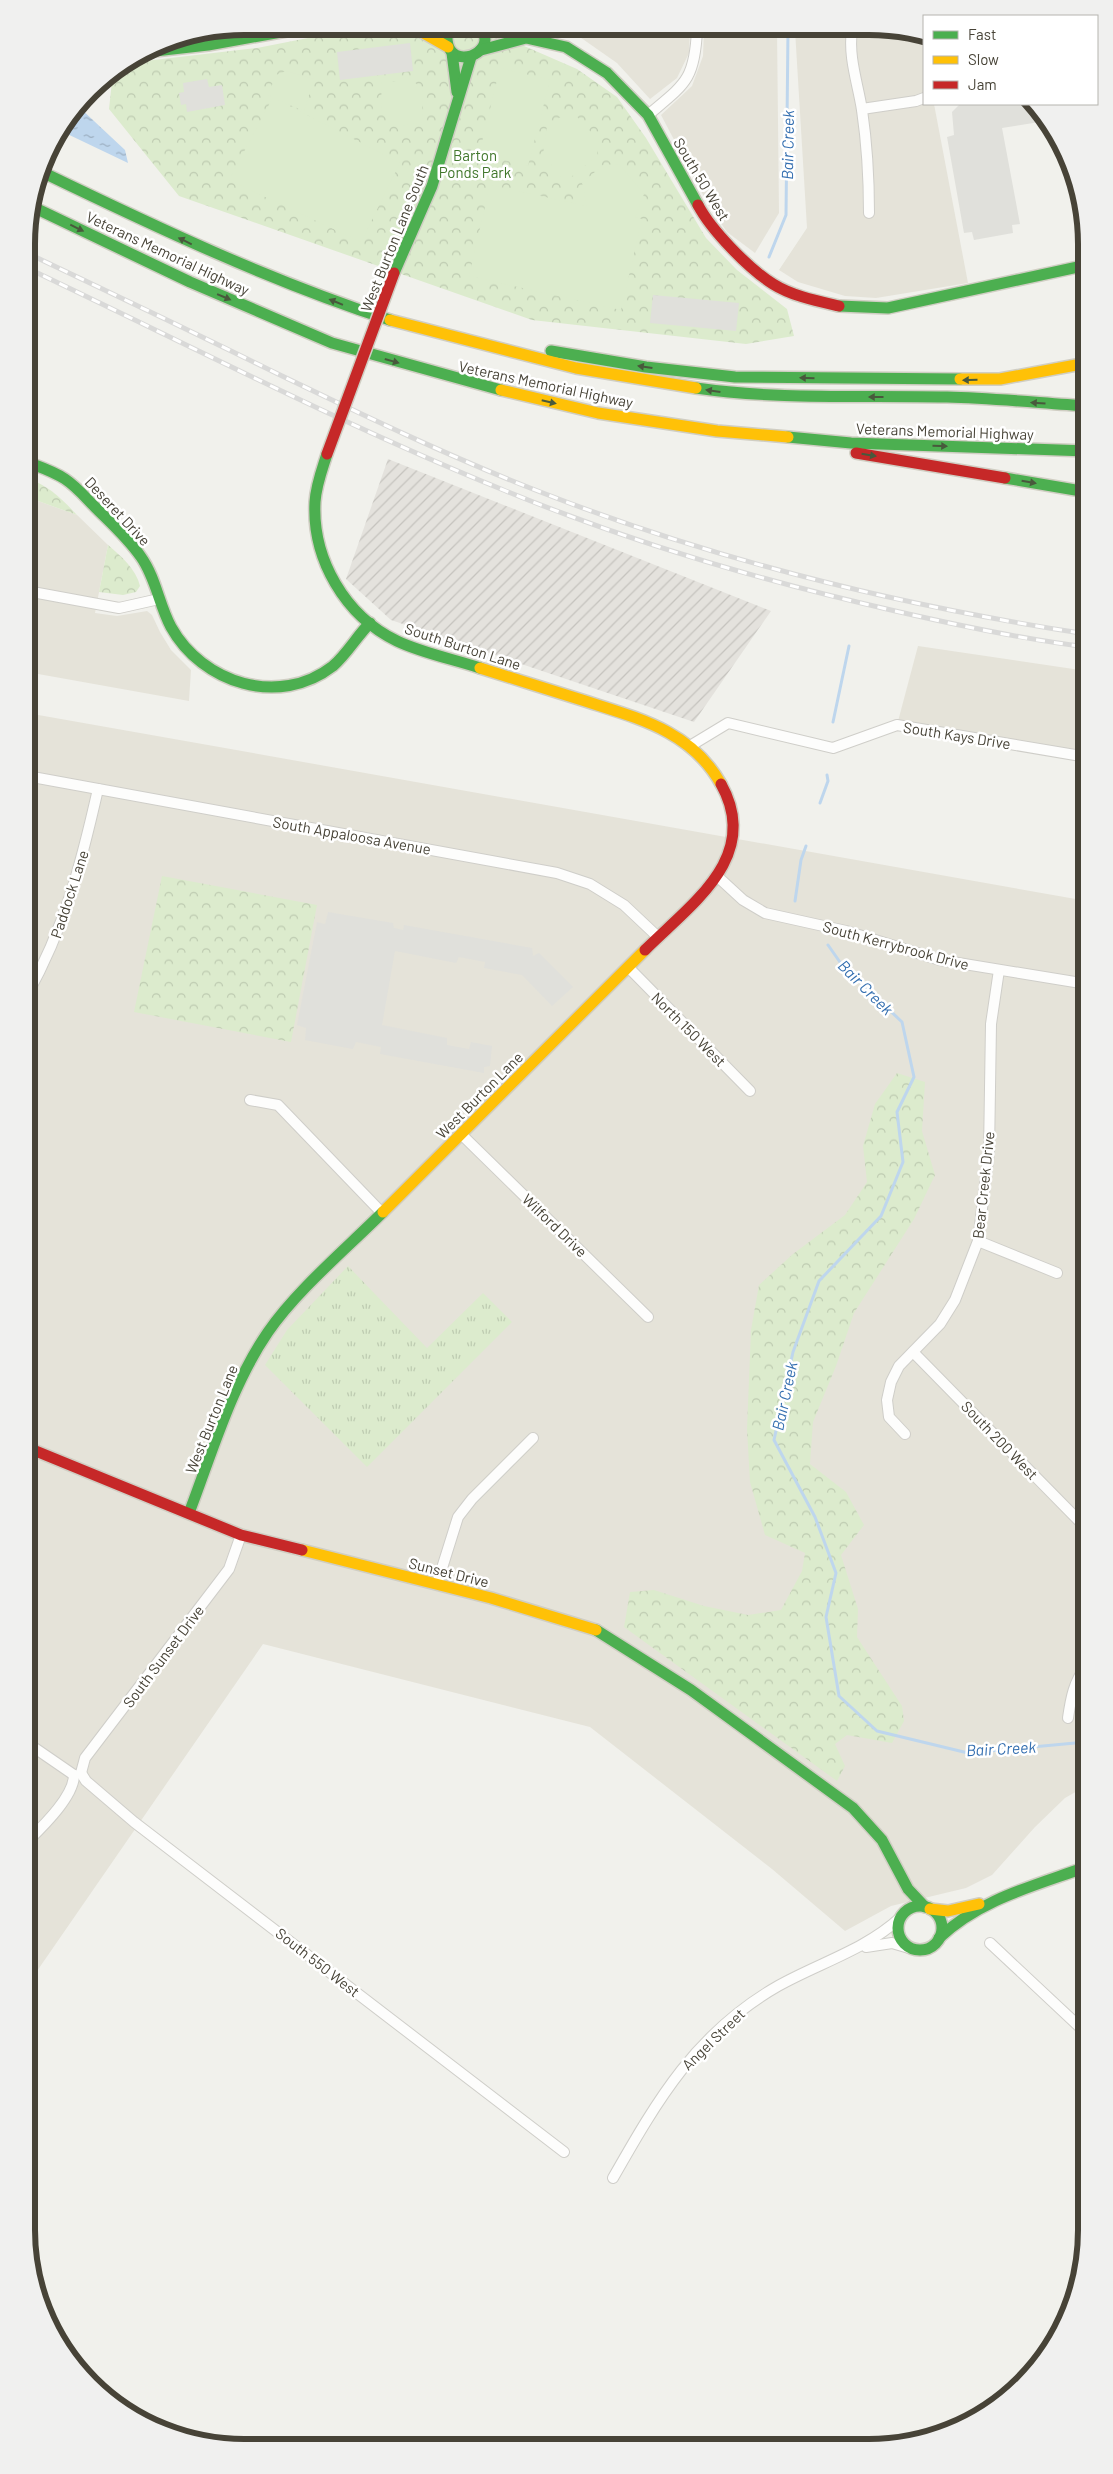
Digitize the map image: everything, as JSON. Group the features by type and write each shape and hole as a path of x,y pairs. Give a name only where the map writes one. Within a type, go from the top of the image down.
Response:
{"main road":[{"path":"175,47 239,35"},
{"path":"427,35 458,56 471,57"},
{"name":"West Burton Lane South","path":"446,35 458,95"},
{"path":"481,50 484,35"},
{"name":"South 50 West","path":"496,35 514,40"},
{"name":"South 50 West","path":"471,57 481,50 526,38 566,47 607,73 648,115 701,211 722,239 773,284 810,300 846,307 888,308 1078,267"},
{"name":"West Burton Lane South","path":"372,333 394,273 419,218 442,157 458,95 471,57"},
{"name":"Veterans Memorial Highway","path":"47,174 198,247 343,305 415,328 576,368 729,393 850,397 947,397 1078,405"},
{"name":"Veterans Memorial Highway","path":"38,209 190,282 332,343 462,382 598,413 717,431 851,443 1078,450"},
{"path":"415,328 646,367 735,376 1000,379 1078,365"},
{"name":"South Burton Lane","path":"372,333 319,473 314,500 314,524 322,559 336,586 370,623 397,641 653,723"},
{"path":"717,431 1078,491"},
{"name":"Deseret Drive","path":"35,465 69,481 138,551 153,577 159,599 171,628 187,651 205,669 229,680 254,686 280,687 303,681 328,670 370,623"},
{"name":"West Burton Lane","path":"189,1513 240,1381 268,1332 300,1295 718,877 730,854 734,821 730,798 715,775 690,746 653,723"},
{"name":"Sunset Drive","path":"35,1451 241,1535 491,1598 598,1630 690,1690 853,1808 875,1830 908,1889 927,1908"},
{"path":"898,1869 902,1916 898,1935 909,1948 916,1950 930,1948 960,1919 996,1900"},
{"path":"902,1916 913,1907 948,1911 996,1900 1078,1871"},
{"path":"927,1908 941,1921 939,1938"}],"street":[{"path":"648,115 685,84 696,55 697,35"},
{"path":"852,35 853,69 862,109 869,173 869,213"},
{"path":"862,109 923,98"},
{"path":"35,592 119,608 159,599"},
{"name":"South Kays Drive","path":"690,746 728,723 833,748 897,725 1078,755"},
{"name":"South Appaloosa Avenue","path":"35,777 557,873 590,884 624,905 658,937"},
{"name":"Paddock Lane","path":"35,980 47,959 77,880 98,789"},
{"name":"South Kerrybrook Drive","path":"718,877 742,900 765,913 846,931 940,960 1078,983"},
{"name":"North 150 West","path":"628,967 750,1091"},
{"name":"Bear Creek Drive","path":"905,1434 889,1417 887,1400 891,1382 899,1366 940,1324 955,1300 978,1241 989,1152 991,1024 999,970"},
{"path":"250,1100 278,1105 382,1213"},
{"name":"Wilford Drive","path":"461,1134 648,1317"},
{"path":"978,1241 1057,1273"},
{"name":"South 200 West","path":"913,1352 1078,1520"},
{"path":"437,1584 458,1518 472,1499 533,1438"},
{"name":"South Sunset Drive","path":"35,1833 60,1804 85,1758 229,1569 241,1535"},
{"path":"1068,1718 1071,1693 1078,1678"},
{"name":"South 550 West","path":"35,1748 77,1774 134,1822 564,2152"},
{"path":"858,1948 888,1929 902,1916"},
{"path":"858,1948 892,1942 909,1948"},
{"path":"990,1942 1078,2025"},
{"name":"Angel Street","path":"613,2178 664,2091 707,2041 742,2010 777,1987 858,1948"}],"shaded area":[{"path":"577,35 690,35 689,53 677,78 650,99 617,63"},
{"path":"704,35 777,35 779,213 755,253 727,232 709,206 661,115 692,86 703,56"},
{"path":"795,35 883,35 923,42 923,105 934,105 968,283 876,298 845,296 798,282 779,270 807,228"},
{"path":"410,43 413,71 340,80 337,52"},
{"path":"207,79 209,87 222,85 225,105 187,112 186,104 181,105 179,93 184,92 183,83"},
{"path":"959,105 1025,105 1039,122 1002,128 1020,224 1012,225 1013,233 974,240 972,232 964,233 947,137 954,135 952,112"},
{"path":"653,295 739,303 736,331 650,323"},
{"path":"388,459 771,611 694,722 391,620 346,579"},
{"path":"35,500 77,515 108,545 95,613 117,616 147,611 152,615 171,650 191,670 189,701 35,673"},
{"path":"918,646 1078,670 1078,756 897,725"},
{"path":"35,714 1078,899 1078,1791 1065,1798 1035,1827 992,1875 966,1888 891,1906 845,1931 772,1869 590,1727 263,1644 35,1974"},
{"path":"328,912 393,923 394,928 403,930 404,925 532,948 533,956 539,953 573,987 552,1006 522,975 484,968 485,962 459,957 456,963 395,951 382,1025 447,1038 447,1045 469,1049 471,1042 492,1046 490,1066 484,1067 484,1073 380,1054 381,1047 356,1042 353,1049 305,1040 306,1028 297,1025 317,922 325,924"}],"green space":[{"name":"Barton Ponds Park","path":"327,35 459,35 508,39 577,69 617,97 646,138 706,238 737,270 787,309 794,336 746,344 532,320 179,196 109,109 112,82 142,61 257,48"},
{"path":"500,68 550,80 528,166 479,154"},
{"path":"286,71 314,79 304,111 278,100 400,163 361,242 229,180 273,97 268,95 276,75"},
{"path":"381,82 414,82 423,89 422,122 396,127 382,114"},
{"path":"571,110 599,141 597,156 565,182 543,155 547,126"},
{"path":"619,164 644,194 635,217 642,219 621,310 469,276 490,185 587,206 582,183 603,165"},
{"path":"35,482 54,493 77,515 35,500"},
{"path":"108,545 132,568 140,586 136,592 123,595 99,592"},
{"path":"162,876 317,905 291,1042 134,1012"},
{"path":"897,1073 925,1082 922,1131 935,1175 914,1219 854,1313 836,1366 813,1422 810,1464 846,1492 864,1525 841,1555 858,1609 857,1637 902,1706 904,1721 892,1743 847,1735 835,1744 845,1766 837,1781 624,1627 630,1592 654,1590 704,1606 748,1615 781,1610 802,1571 805,1553 765,1535 750,1482 747,1429 751,1330 759,1285 793,1254 845,1215 867,1182 863,1146 875,1104"},
{"path":"348,1266 427,1348 483,1293 512,1322 367,1467 265,1365 287,1330"}],"water":[{"path":"83,111 125,150 128,163 66,134"}],"waterway":[{"name":"Bair Creek","path":"769,257 786,215 788,35"},
{"name":"Bair Creek","path":"833,722 849,646"},
{"name":"Bair Creek","path":"820,803 828,781 827,775"},
{"name":"Bair Creek","path":"795,901 801,860 806,846"},
{"name":"Bair Creek","path":"828,945 842,965 902,1022 914,1077 897,1112 903,1162 881,1216 819,1281 793,1352 774,1440 815,1517 836,1573 826,1617 839,1696 877,1731 968,1753 1078,1743"}],"railway":[{"path":"35,257 311,390 475,466 609,517 743,560 879,595 948,610 1078,633"},
{"path":"35,272 381,437 501,489 596,526 693,558 792,586 915,616 1038,640 1078,646"}],"traffic: fast":[{"path":"168,50 208,45 264,35"},
{"path":"447,35 450,50 456,55 463,57 471,56 483,47 484,35"},
{"path":"481,50 526,38 566,47 607,73 648,115 698,205"},
{"path":"452,53 457,92"},
{"path":"394,273 432,186 471,57"},
{"path":"47,174 257,271 390,320"},
{"path":"38,209 190,282 332,343 501,390"},
{"path":"839,306 888,308 1078,267"},
{"path":"551,351 646,367 735,377 960,379"},
{"path":"696,388 790,396 999,399 1078,405"},
{"path":"788,437 851,443 1078,451"},
{"path":"327,454 315,502 316,523 319,544 326,564 335,584 347,601 378,630 397,641 480,668"},
{"path":"35,465 51,471 69,482 125,537 146,565 171,627 185,646 202,663 222,675 243,683 266,687 289,686 312,679 333,666 370,623"},
{"path":"1005,478 1078,490"},
{"path":"189,1513 233,1397 243,1375 268,1332 307,1285 383,1212"},
{"path":"596,1630 691,1690 853,1808 882,1840 908,1889 925,1907"},
{"path":"939,1938 972,1913 990,1903 1078,1870"},
{"path":"916,1906 924,1906 936,1912 942,1928 936,1944 924,1950 916,1950 904,1944 898,1932 898,1924 904,1912 916,1906"}],"traffic: slow":[{"path":"427,35 448,47"},
{"path":"390,320 576,368 696,388"},
{"path":"960,379 1000,379 1078,365"},
{"path":"501,390 598,413 717,431 788,437"},
{"path":"480,668 623,713 661,728 678,738 694,751 709,766 721,784"},
{"path":"383,1212 645,950"},
{"path":"302,1550 491,1598 596,1630"},
{"path":"930,1909 948,1911 979,1904"}],"traffic: jam":[{"path":"698,205 721,237 763,277 780,288 796,295 839,306"},
{"path":"327,454 394,273"},
{"path":"856,453 1005,478"},
{"path":"645,950 700,897 716,877 727,856 733,834 731,810 721,784"},
{"path":"35,1451 241,1535 302,1550"}]}
